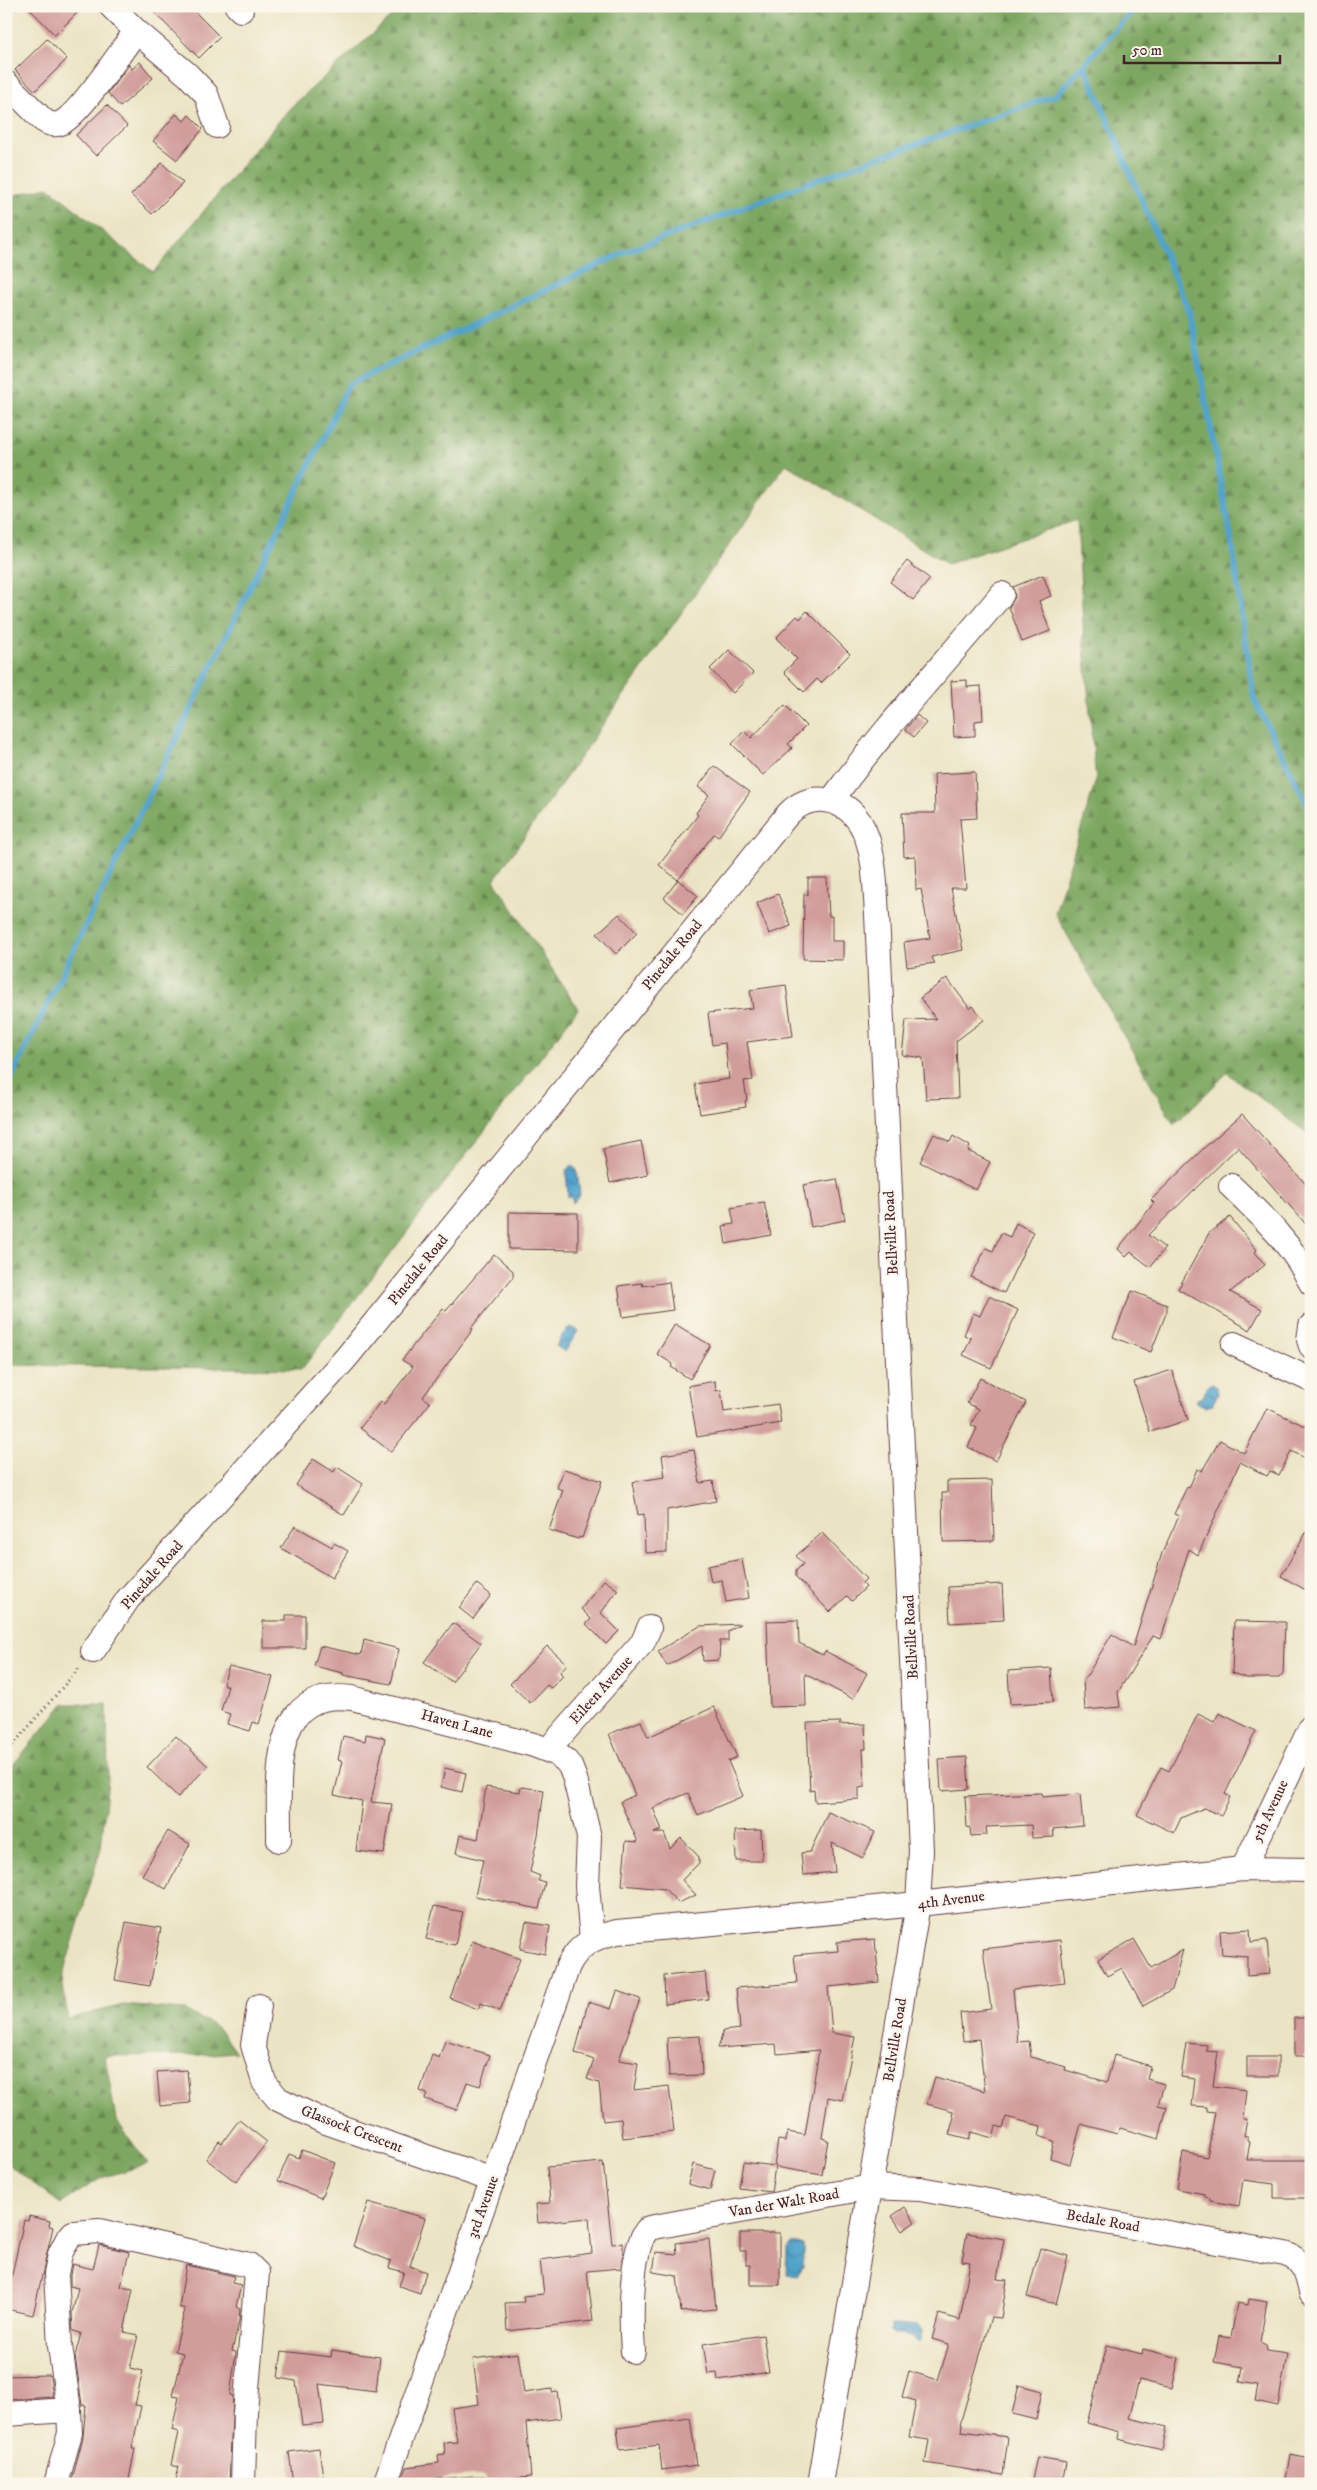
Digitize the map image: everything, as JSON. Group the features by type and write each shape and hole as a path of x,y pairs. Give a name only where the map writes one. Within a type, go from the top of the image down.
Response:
{"street":[{"path":"111,6 136,31 188,75 206,94 217,126"},
{"path":"6,83 42,120 50,124 62,122 74,114 136,31"},
{"path":"831,801 874,744 946,662 1002,594"},
{"name":"Pinedale Road","path":"94,1651 128,1599 346,1358 763,843 793,809 800,804 813,800 831,801"},
{"name":"Bellville Road","path":"820,2484 918,1904 921,1851 874,875 871,851 858,819 844,806 831,801"},
{"path":"1231,1186 1285,1240 1302,1265 1311,1283"},
{"path":"1311,1326 1309,1340 1311,1346"},
{"path":"1234,1344 1311,1380"},
{"name":"Eileen Avenue","path":"548,1750 644,1642 649,1628"},
{"name":"Haven Lane","path":"279,1840 281,1752 284,1738 288,1727 301,1710 319,1699 338,1696 380,1704 548,1750 561,1757 570,1766 586,1820 589,1837 587,1886 592,1939"},
{"name":"5th Avenue","path":"1243,1869 1311,1727"},
{"name":"4th Avenue","path":"592,1939 617,1932 918,1904 1243,1869 1311,1870"},
{"name":"3rd Avenue","path":"385,2484 568,1966 578,1950 592,1939"},
{"name":"Glassock Crescent","path":"259,2006 253,2045 264,2082 278,2099 323,2121 493,2180"},
{"name":"Van der Walt Road","path":"633,2351 631,2308 642,2237 649,2228 871,2187"},
{"name":"Bedale Road","path":"871,2187 920,2189 1285,2254 1301,2263 1308,2277 1311,2292"},
{"path":"56,2484 70,2433 69,2410 60,2346 56,2274 62,2248 73,2234 90,2230 122,2234 249,2265 257,2273 245,2412 243,2484"},
{"path":"6,2414 69,2410"}],"path":[{"path":"6,1753 94,1651"}],"green space":[{"path":"403,6 1311,6 1311,1136 1227,1073 1174,1125 1055,913 1096,780 1085,657 1077,520 947,564 786,464 494,880 578,1009 302,1369 6,1365 6,197 48,187 153,272 289,109"},
{"path":"64,1704 107,1704 108,1779 101,1848 62,1978 68,2019 123,2005 185,2010 218,2028 236,2052 200,2055 105,2056 116,2120 148,2164 101,2178 61,2204 6,2163 6,1773"}],"water":[{"path":"571,1165 577,1170 580,1195 573,1203 571,1197 568,1197 566,1171"},
{"path":"570,1327 578,1331 565,1352 556,1346"},
{"path":"1213,1383 1217,1387 1218,1394 1212,1405 1204,1407 1197,1403 1197,1399 1203,1397 1207,1386"},
{"path":"791,2243 803,2245 803,2267 797,2276 786,2274 787,2249"},
{"path":"892,2325 918,2326 922,2330 921,2342 917,2342 913,2337 894,2334 890,2331"}],"building":[{"path":"27,6 84,6 55,35"},
{"path":"148,6 189,6 220,37 199,58"},
{"path":"47,39 67,59 35,91 15,70"},
{"path":"140,62 153,78 120,107 108,93 129,65 132,69"},
{"path":"107,105 127,126 96,156 76,135"},
{"path":"176,114 184,121 189,115 203,129 177,160 153,141"},
{"path":"162,163 183,183 152,214 131,195"},
{"path":"907,561 930,579 913,600 890,582"},
{"path":"1043,575 1051,596 1039,601 1050,631 1022,642 1009,607 1015,597 1013,587"},
{"path":"807,611 850,654 821,683 817,679 804,692 784,672 797,659 776,638 797,616 800,619"},
{"path":"729,650 753,673 733,693 710,669"},
{"path":"967,680 967,687 981,686 983,720 975,721 975,736 954,737 951,681"},
{"path":"785,705 806,726 788,744 792,748 763,775 732,744 744,731 751,738"},
{"path":"917,715 926,723 914,737 905,730"},
{"path":"714,766 750,792 718,837 714,834 678,880 659,865 698,815 696,813 709,795 698,787"},
{"path":"975,772 977,818 960,819 966,888 951,888 963,950 931,957 935,963 907,967 904,942 930,938 921,889 916,890 915,856 904,857 902,813 935,813 934,774"},
{"path":"808,878 827,878 829,916 832,916 832,941 843,941 843,960 803,959 804,894 808,895"},
{"path":"678,880 698,896 683,914 664,898"},
{"path":"778,894 791,926 769,934 757,903"},
{"path":"619,914 637,933 616,954 597,934"},
{"path":"947,978 970,1009 973,1006 984,1020 956,1041 958,1098 926,1099 923,1058 902,1055 906,1020 936,1019 920,998"},
{"path":"786,985 793,1036 747,1042 753,1080 744,1081 747,1100 745,1101 746,1107 700,1114 695,1084 729,1079 725,1043 712,1045 708,1013 753,1008 750,990"},
{"path":"1242,1114 1311,1190 1311,1230 1238,1147 1148,1235 1165,1248 1150,1267 1131,1252 1126,1257 1118,1249 1154,1203 1151,1200"},
{"path":"934,1134 950,1142 953,1136 970,1146 968,1151 990,1162 976,1190 920,1162"},
{"path":"641,1141 648,1175 610,1183 603,1149"},
{"path":"837,1179 845,1220 811,1227 803,1185"},
{"path":"764,1202 771,1235 726,1244 723,1226 734,1224 731,1208"},
{"path":"509,1212 578,1213 578,1250 509,1249"},
{"path":"1230,1217 1257,1250 1255,1252 1265,1265 1230,1292 1262,1309 1250,1330 1178,1289 1209,1233"},
{"path":"1016,1223 1033,1232 1004,1293 971,1277 986,1248 993,1251 1001,1233 1010,1237"},
{"path":"494,1254 513,1271 513,1277 471,1328 473,1329 423,1397 430,1403 391,1452 360,1428 381,1401 384,1404 413,1367 402,1360 443,1308 446,1311"},
{"path":"669,1282 673,1310 623,1317 618,1286 642,1283 643,1286"},
{"path":"1132,1291 1167,1305 1167,1311 1151,1352 1113,1337"},
{"path":"989,1296 1018,1310 991,1368 963,1355 971,1338 964,1335 973,1313 980,1316"},
{"path":"675,1324 710,1345 690,1379 671,1367 673,1364 657,1354"},
{"path":"1172,1370 1188,1420 1150,1432 1134,1382"},
{"path":"980,1378 1026,1402 996,1461 968,1447 977,1428 971,1425 979,1409 967,1403"},
{"path":"715,1381 716,1391 721,1390 724,1412 778,1404 781,1423 697,1437 688,1386"},
{"path":"1267,1408 1311,1429 1311,1461 1291,1451 1279,1475 1270,1471 1267,1476 1240,1462 1198,1555 1189,1549 1161,1639 1153,1636 1118,1692 1120,1707 1085,1710 1083,1682 1112,1634 1133,1647 1162,1553 1179,1516 1174,1514 1187,1487 1189,1488 1197,1469 1202,1471 1220,1440 1244,1453"},
{"path":"694,1450 700,1483 713,1481 716,1501 667,1510 667,1552 645,1553 644,1514 638,1515 632,1482 665,1477 662,1455"},
{"path":"313,1459 334,1472 337,1467 363,1484 344,1515 296,1485"},
{"path":"564,1469 602,1481 582,1538 579,1537 578,1539 549,1530 563,1490 557,1488"},
{"path":"992,1480 994,1541 943,1542 942,1493 947,1493 947,1481"},
{"path":"1311,1524 1311,1593 1281,1576"},
{"path":"295,1526 332,1547 334,1543 348,1551 332,1578 281,1548"},
{"path":"822,1533 866,1579 862,1583 866,1587 852,1601 847,1596 830,1612 796,1577 796,1571 803,1564 796,1556"},
{"path":"742,1559 749,1598 726,1602 722,1580 711,1582 708,1566"},
{"path":"604,1580 618,1590 601,1613 619,1631 606,1644 586,1624 591,1619 581,1609"},
{"path":"477,1584 491,1595 473,1619 459,1608"},
{"path":"1002,1584 1004,1620 950,1623 948,1587"},
{"path":"286,1615 305,1615 305,1648 263,1648 263,1621 286,1621"},
{"path":"798,1620 799,1643 823,1655 825,1651 867,1673 853,1699 805,1674 806,1706 770,1707 767,1621"},
{"path":"1234,1621 1285,1622 1283,1673 1279,1678 1247,1678 1232,1673"},
{"path":"453,1623 481,1643 452,1682 424,1662"},
{"path":"740,1624 728,1631 728,1641 720,1641 719,1660 703,1661 702,1646 667,1666 658,1651 700,1626"},
{"path":"364,1640 399,1649 391,1684 343,1675 343,1673 314,1666 320,1646 361,1655"},
{"path":"547,1646 567,1664 560,1672 563,1676 551,1688 547,1685 530,1703 510,1684"},
{"path":"229,1666 273,1677 259,1724 253,1722 250,1731 227,1724 230,1714 221,1711 228,1686 223,1684"},
{"path":"1051,1668 1053,1702 1010,1704 1008,1671"},
{"path":"714,1707 737,1757 728,1761 743,1796 698,1815 688,1793 653,1808 662,1830 654,1833 664,1833 670,1849 681,1838 699,1857 699,1863 682,1880 696,1895 678,1903 665,1889 622,1885 626,1841 638,1842 620,1802 635,1795 609,1734 641,1721 648,1737"},
{"path":"1219,1713 1256,1731 1225,1794 1230,1797 1221,1816 1204,1808 1181,1818 1174,1833 1137,1815 1161,1767 1169,1771 1198,1714 1214,1722"},
{"path":"841,1722 839,1725 865,1724 866,1749 863,1749 865,1787 859,1788 859,1799 815,1802 814,1790 810,1791 807,1723"},
{"path":"366,1734 385,1738 371,1802 392,1804 384,1854 356,1851 362,1801 334,1795 342,1761 338,1760 343,1736 365,1741"},
{"path":"176,1736 208,1766 178,1797 147,1767"},
{"path":"967,1757 969,1789 941,1791 939,1759"},
{"path":"445,1768 466,1773 462,1792 441,1787"},
{"path":"486,1787 520,1792 521,1787 544,1790 538,1835 530,1872 540,1876 538,1881 545,1882 539,1909 475,1896 483,1860 456,1853 460,1835 478,1839"},
{"path":"1041,1793 1042,1797 1080,1794 1083,1826 1053,1829 1054,1837 1032,1838 1031,1825 986,1827 987,1835 971,1836 970,1828 967,1827 965,1796"},
{"path":"828,1812 875,1832 863,1858 832,1843 835,1872 803,1875 801,1853 810,1852"},
{"path":"761,1830 762,1861 736,1861 735,1831"},
{"path":"168,1831 190,1844 166,1889 142,1875"},
{"path":"434,1906 463,1912 455,1945 426,1939"},
{"path":"126,1922 161,1928 150,1986 115,1980"},
{"path":"526,1922 550,1926 545,1954 520,1949"},
{"path":"1250,1929 1251,1942 1267,1940 1270,1974 1247,1976 1247,1956 1222,1954 1220,1931"},
{"path":"875,1939 879,1982 828,1987 832,2033 855,2037 842,2100 828,2097 822,2138 828,2140 822,2175 775,2167 771,2192 739,2188 743,2162 774,2166 778,2140 785,2141 787,2132 805,2135 819,2050 777,2054 776,2044 718,2048 723,2031 740,2029 736,1988 797,1983 794,1955 838,1951 837,1942"},
{"path":"1134,1939 1151,1968 1183,1950 1172,1990 1143,2006 1122,1968 1107,1976 1098,1959"},
{"path":"1060,1940 1065,1983 1013,1989 1018,2042 1029,2041 1031,2057 1066,2067 1065,2070 1107,2082 1114,2055 1150,2066 1147,2079 1164,2084 1158,2105 1167,2107 1159,2139 1120,2128 1117,2134 1081,2124 1070,2164 1050,2158 1054,2141 1039,2136 1041,2126 1006,2117 1003,2128 996,2126 993,2138 971,2132 969,2140 949,2135 954,2117 952,2116 953,2111 927,2104 935,2077 985,2091 979,2039 963,2041 960,2013 991,2009 983,1949"},
{"path":"472,1941 520,1959 500,2011 481,2003 478,2009 450,1998"},
{"path":"705,1972 708,1999 665,2004 664,1976"},
{"path":"617,1991 640,1999 619,2060 638,2063 634,2090 669,2086 674,2132 623,2138 621,2119 603,2121 599,2083 587,2079 594,2060 575,2053 588,2002 611,2009"},
{"path":"1294,2018 1310,2018 1310,2056 1294,2056"},
{"path":"700,2036 702,2075 669,2076 667,2038"},
{"path":"445,2041 490,2055 480,2086 467,2082 457,2110 425,2099 427,2094 420,2091 432,2055 439,2058"},
{"path":"1186,2043 1207,2045 1206,2051 1218,2052 1213,2086 1246,2090 1243,2119 1247,2119 1244,2136 1248,2136 1250,2141 1247,2160 1311,2160 1311,2198 1274,2198 1274,2184 1243,2180 1239,2206 1210,2201 1210,2198 1205,2197 1205,2194 1177,2189 1183,2152 1207,2157 1215,2112 1207,2111 1207,2107 1192,2106 1195,2079 1181,2077"},
{"path":"1247,2057 1278,2057 1278,2076 1247,2076"},
{"path":"187,2070 190,2103 160,2106 157,2072"},
{"path":"239,2120 267,2142 236,2182 206,2159 219,2141 222,2143"},
{"path":"302,2150 335,2163 321,2198 278,2181 289,2154 299,2158"},
{"path":"603,2162 612,2244 623,2243 623,2252 621,2268 587,2271 593,2321 507,2331 505,2303 524,2302 523,2296 544,2294 540,2260 592,2253 589,2218 538,2223 536,2204 550,2203 547,2167"},
{"path":"693,2164 715,2170 710,2190 688,2184"},
{"path":"368,2202 425,2218 410,2266 426,2272 420,2293 399,2286 404,2272 389,2268 391,2261 353,2246"},
{"path":"905,2207 915,2222 902,2231 892,2216"},
{"path":"29,2216 50,2221 49,2226 53,2227 33,2315 6,2309 6,2288 9,2288 24,2220 28,2221"},
{"path":"740,2233 780,2233 780,2285 750,2285 750,2265 746,2265 746,2251 740,2251"},
{"path":"967,2233 1004,2239 997,2279 1007,2280 1001,2318 991,2317 960,2424 962,2425 961,2431 1008,2437 1003,2475 925,2463 929,2440 909,2437 916,2401 902,2397 909,2371 938,2380 949,2344 932,2339 939,2314 960,2320 970,2262 962,2261"},
{"path":"709,2239 716,2309 681,2312 677,2276 653,2272 656,2252 677,2254 676,2243"},
{"path":"99,2245 129,2252 121,2287 133,2289 124,2332 138,2335 130,2368 143,2371 135,2405 141,2406 132,2449 135,2449 128,2484 71,2484 83,2437 86,2405 82,2405 75,2356 81,2333 73,2331 72,2313 78,2288 70,2286 70,2275 72,2264 93,2269"},
{"path":"1040,2248 1068,2256 1056,2304 1027,2297"},
{"path":"186,2265 234,2276 232,2283 241,2285 236,2307 240,2308 239,2321 232,2351 236,2352 230,2395 233,2396 229,2484 175,2484 179,2467 171,2465 178,2432 172,2430 179,2397 173,2396 183,2353 175,2351 185,2309 179,2307"},
{"path":"1249,2299 1267,2302 1260,2342 1266,2345 1267,2351 1287,2354 1278,2406 1255,2401 1258,2385 1240,2382 1243,2367 1214,2362 1219,2336 1231,2338 1237,2303 1248,2305"},
{"path":"763,2335 769,2372 718,2380 717,2373 708,2374 703,2344"},
{"path":"1107,2345 1142,2354 1143,2349 1179,2358 1172,2388 1139,2380 1129,2418 1167,2427 1162,2450 1118,2439 1119,2432 1087,2423"},
{"path":"332,2350 380,2357 376,2391 319,2384 324,2423 302,2425 296,2381 278,2378 282,2351 331,2357"},
{"path":"518,2353 524,2393 552,2389 552,2392 557,2391 561,2418 526,2423 531,2477 486,2481 485,2476 473,2476 437,2479 438,2484 417,2484 416,2481 400,2483 406,2467 439,2463 438,2455 445,2454 444,2443 457,2442 452,2408 479,2404 473,2359"},
{"path":"50,2375 53,2397 6,2400 6,2376"},
{"path":"1019,2385 1042,2391 1036,2420 1012,2414"},
{"path":"690,2418 697,2465 662,2470 659,2445 620,2450 617,2428"},
{"path":"319,2448 324,2484 293,2484 289,2452"},
{"path":"1290,2455 1311,2459 1311,2484 1285,2484"},
{"path":"1037,2457 1066,2462 1062,2484 1031,2484"}],"waterway":[{"path":"6,1089 349,384 625,252 840,171 1056,95 1137,6"},
{"path":"1084,64 1189,311 1231,537 1254,699 1311,811"}]}
